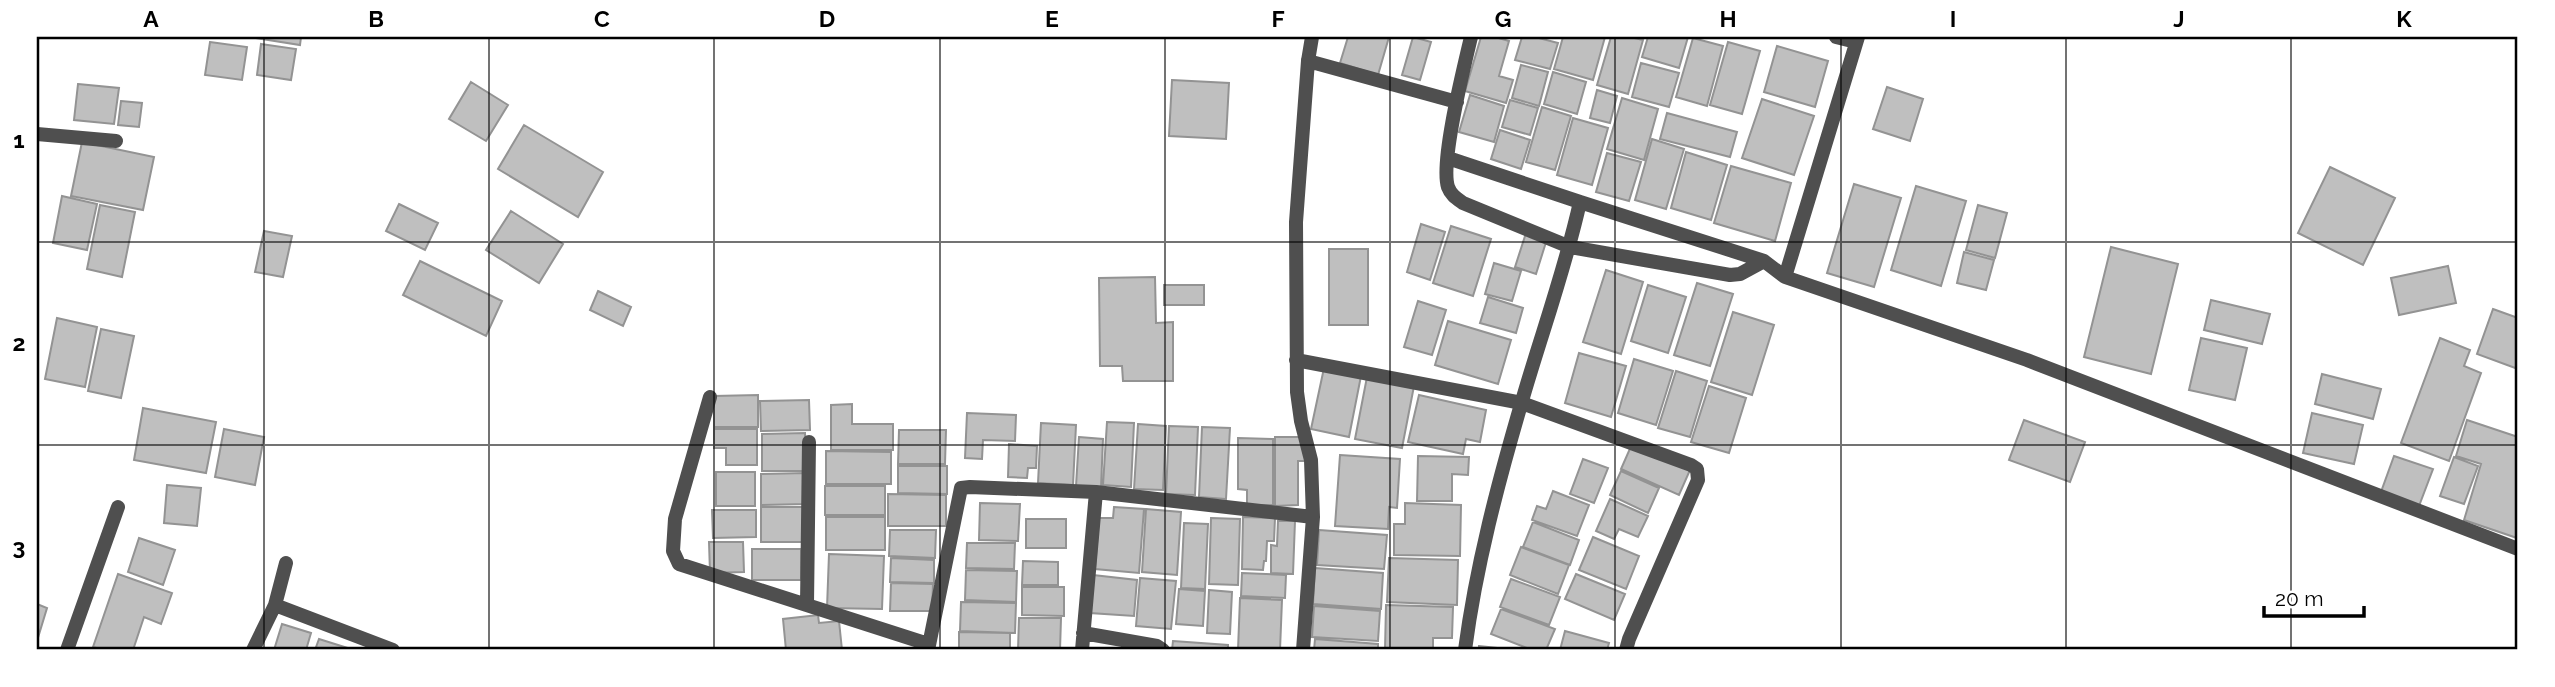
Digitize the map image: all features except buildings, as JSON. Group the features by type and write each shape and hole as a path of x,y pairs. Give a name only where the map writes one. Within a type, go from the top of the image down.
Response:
{"street":[{"path":"1303,650 1313,517 1311,460 1301,421 1296,360 1296,222 1312,37"},
{"path":"1471,37 1448,158 1447,180 1454,197 1570,247 1730,275 1740,274 1765,261"},
{"path":"1785,277 1857,40 1836,37"},
{"path":"1308,61 1457,102"},
{"path":"37,134 116,141"},
{"path":"1448,158 1765,261 1785,277 2027,360 2518,549"},
{"path":"1465,650 1472,594 1522,403 1570,247 1580,202"},
{"path":"1296,360 1522,403 1691,465 1697,470 1698,480 1626,650"},
{"path":"710,397 675,519 673,551 679,564 928,647 961,488 1096,492 1313,517"},
{"path":"807,605 809,442"},
{"path":"1082,650 1096,492"},
{"path":"67,650 118,507"},
{"path":"253,650 275,605 286,564"},
{"path":"275,605 393,650"},
{"path":"1083,633 1157,646 1163,650"}]}
